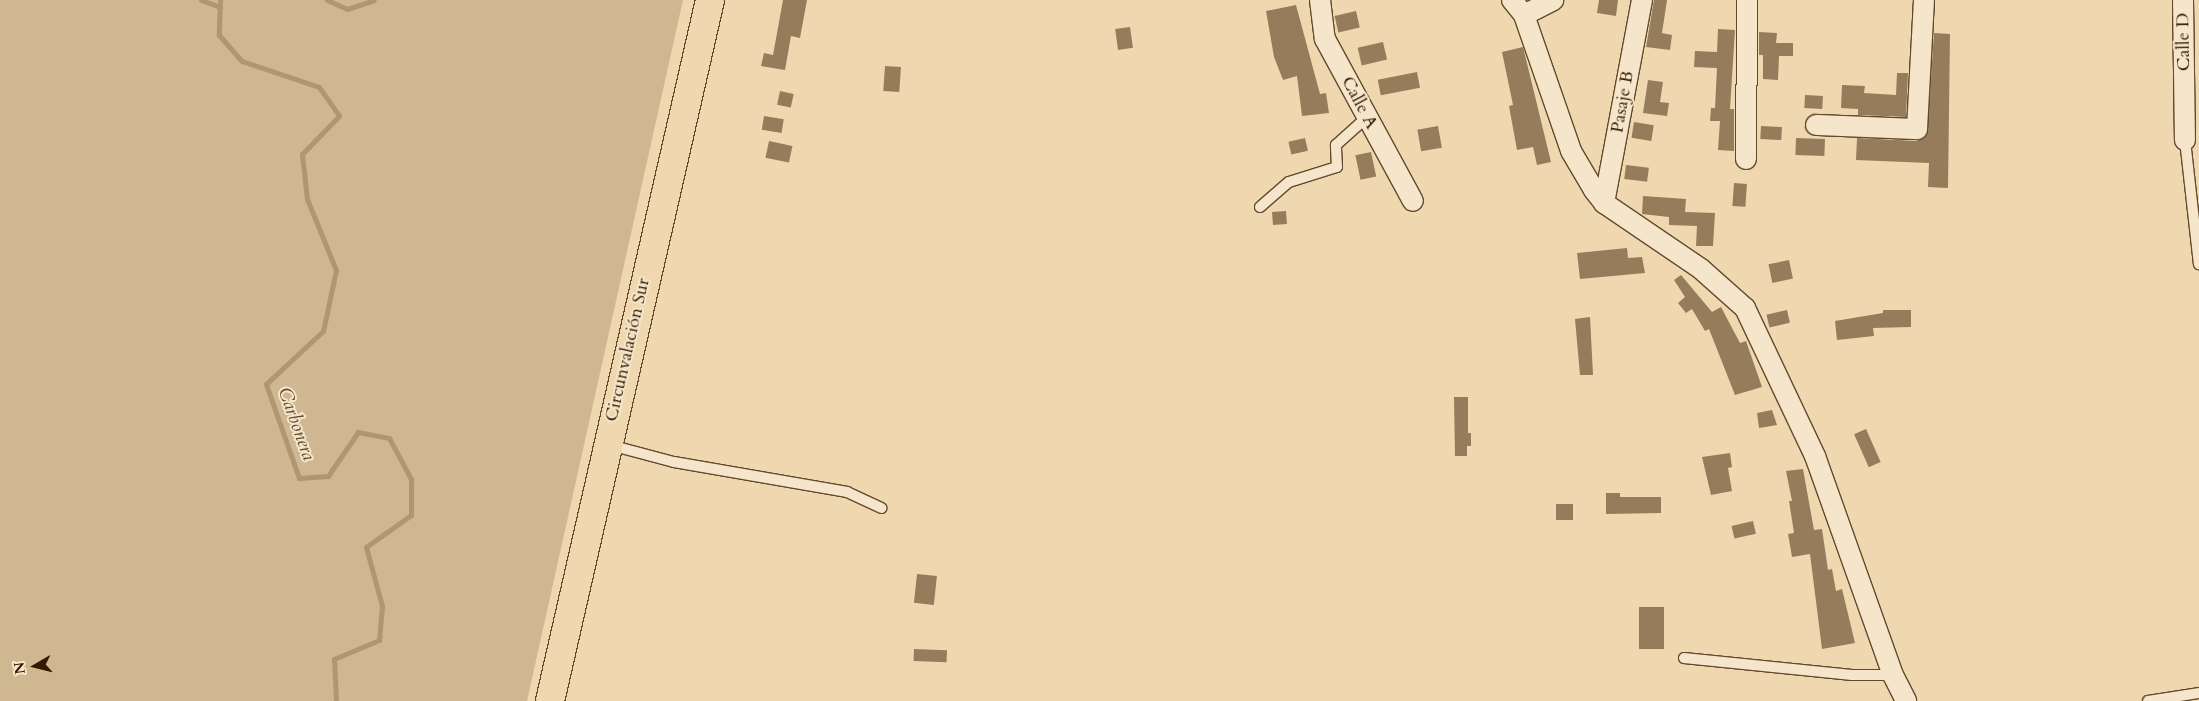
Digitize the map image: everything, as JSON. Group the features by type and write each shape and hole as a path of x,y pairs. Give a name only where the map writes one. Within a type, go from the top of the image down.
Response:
{"main road":[{"name":"Circunvalación Sur","path":"550,701 607,444 710,0"}],"street":[{"name":"Calle A","path":"1320,0 1325,39 1366,118 1413,201"},
{"path":"1553,0 1518,7 1571,151 1604,203 1701,269 1745,308 1814,456 1893,675 1906,701"},
{"name":"Pasaje B","path":"1604,203 1642,0"},
{"path":"1746,159 1747,0"},
{"path":"1816,125 1917,129 1924,0"},
{"name":"Calle D","path":"2183,0 2185,140"}],"lane":[{"path":"1260,207 1289,182 1337,167 1336,145 1366,118"},
{"name":"Calle D","path":"2185,140 2199,264"},
{"path":"607,444 674,462 847,492 882,508"},
{"path":"1684,658 1852,674 1893,675"},
{"path":"2148,701 2199,693"}],"shaded area":[{"path":"0,0 683,0 527,701 0,701"}],"building":[{"path":"783,0 807,0 800,38 791,36 785,70 761,66 764,53 773,55"},
{"path":"1599,0 1618,0 1616,16 1597,13"},
{"path":"1654,0 1667,0 1662,33 1672,35 1670,50 1646,47"},
{"path":"1296,5 1320,94 1326,93 1329,113 1302,116 1297,76 1283,80 1274,57 1266,11"},
{"path":"1356,11 1360,28 1338,33 1335,16"},
{"path":"1130,27 1133,48 1118,50 1115,29"},
{"path":"1718,29 1735,30 1730,109 1734,109 1734,151 1718,150 1720,121 1710,121 1711,108 1715,108 1717,68 1694,67 1695,51 1717,52"},
{"path":"1759,32 1777,33 1776,43 1793,43 1793,56 1779,56 1778,80 1763,79 1763,55 1759,55"},
{"path":"1934,33 1950,34 1948,188 1928,187 1929,163 1856,160 1857,138 1917,141 1927,135"},
{"path":"1383,42 1387,60 1362,65 1358,48"},
{"path":"1523,47 1551,162 1537,165 1533,147 1517,150 1509,106 1513,105 1502,52"},
{"path":"885,66 901,67 899,92 883,91"},
{"path":"1417,72 1420,88 1381,95 1378,80"},
{"path":"1897,73 1908,73 1906,117 1858,115 1858,109 1841,108 1842,85 1865,86 1864,93 1896,95"},
{"path":"1648,80 1663,82 1660,102 1669,103 1667,116 1643,113"},
{"path":"780,91 794,94 791,108 777,105"},
{"path":"1805,95 1823,96 1822,109 1804,108"},
{"path":"764,116 784,119 782,133 762,130"},
{"path":"1634,122 1654,125 1651,141 1631,138"},
{"path":"1438,126 1442,148 1421,151 1417,130"},
{"path":"1761,126 1782,127 1781,140 1760,139"},
{"path":"1305,138 1308,151 1291,154 1288,142"},
{"path":"1796,138 1825,139 1824,156 1795,155"},
{"path":"769,141 792,146 789,163 765,158"},
{"path":"1371,152 1376,176 1361,180 1355,155"},
{"path":"1626,165 1649,168 1647,182 1624,179"},
{"path":"1734,183 1747,184 1745,207 1732,206"},
{"path":"1643,196 1686,199 1685,212 1715,213 1713,246 1696,246 1697,226 1669,225 1669,217 1642,214"},
{"path":"1286,211 1287,224 1273,225 1272,212"},
{"path":"1627,248 1628,258 1642,257 1645,273 1580,279 1577,253"},
{"path":"1789,260 1793,279 1772,283 1768,264"},
{"path":"1681,275 1712,312 1721,307 1740,343 1746,341 1762,387 1735,395 1709,329 1705,331 1692,309 1686,313 1678,303 1685,297 1674,280"},
{"path":"1787,310 1790,323 1769,327 1767,315"},
{"path":"1883,310 1911,310 1911,327 1873,328 1874,336 1837,340 1835,321 1883,313"},
{"path":"1590,317 1593,375 1580,375 1575,319"},
{"path":"1454,397 1468,397 1468,433 1471,433 1471,446 1467,446 1467,456 1455,456"},
{"path":"1772,410 1777,425 1759,428 1757,413"},
{"path":"1866,429 1881,462 1869,467 1854,434"},
{"path":"1730,453 1732,467 1728,468 1732,491 1711,495 1702,457"},
{"path":"1803,469 1814,530 1822,529 1828,570 1832,569 1836,591 1842,589 1855,643 1822,649 1810,554 1792,557 1788,534 1794,533 1789,501 1792,501 1786,471"},
{"path":"1606,493 1620,493 1620,497 1661,497 1661,513 1606,514"},
{"path":"1556,504 1573,504 1573,520 1556,520"},
{"path":"1753,521 1756,534 1734,539 1732,526"},
{"path":"917,574 937,576 934,605 914,603"},
{"path":"1639,607 1664,607 1664,649 1639,649"},
{"path":"914,649 947,650 947,662 914,661"}],"waterway":[{"path":"201,0 220,7"},
{"name":"Carbonera","path":"220,0 219,35 242,61 319,87 339,116 302,154 307,199 336,270 323,331 266,384 299,478 328,476 358,432 389,438 411,479 411,515 366,547 382,606 379,640 334,659 336,701"},
{"name":"Carbonera","path":"327,0 347,9 374,0"}]}
